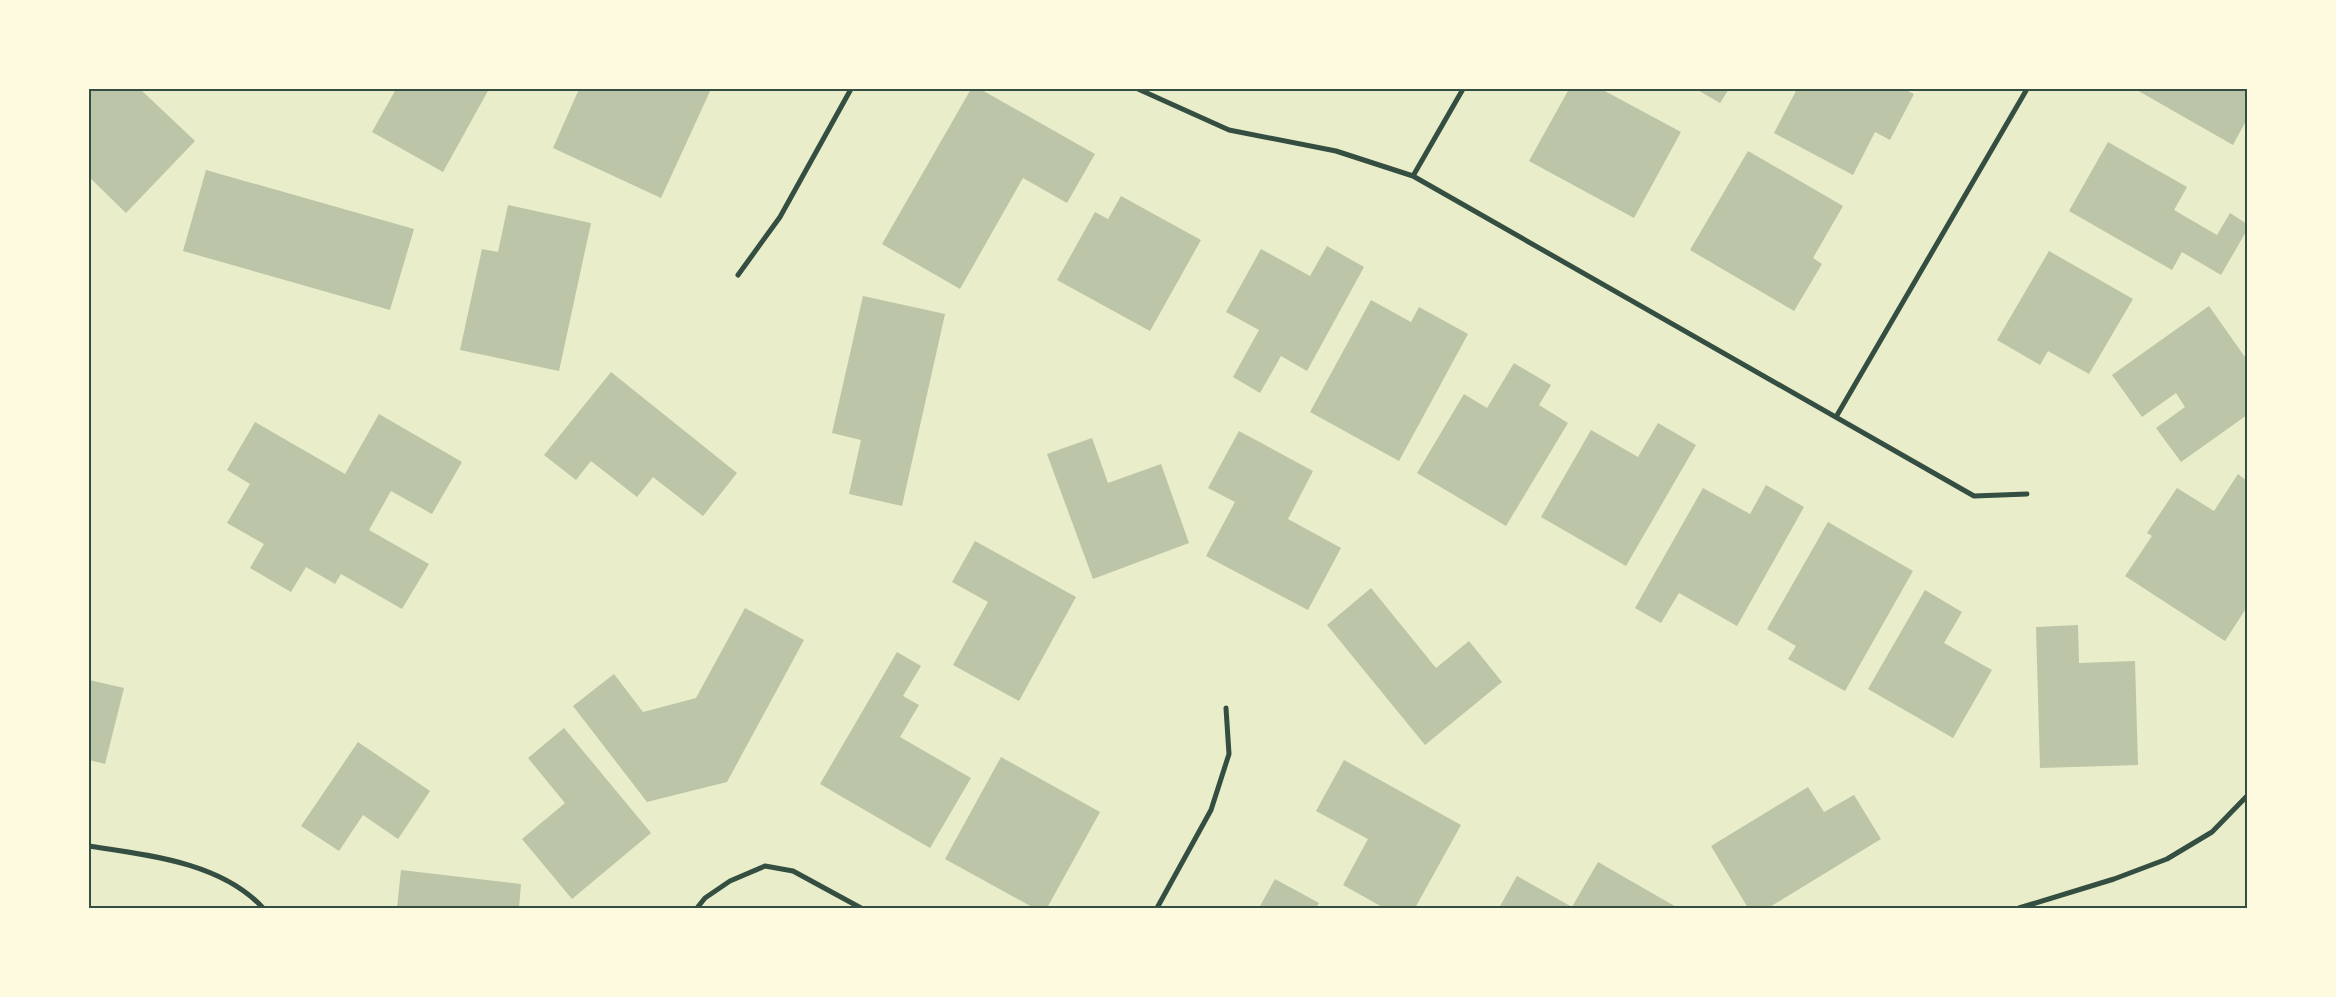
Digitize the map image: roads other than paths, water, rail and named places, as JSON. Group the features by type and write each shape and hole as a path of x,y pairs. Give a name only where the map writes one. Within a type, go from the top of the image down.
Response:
{"street":[{"path":"738,275 780,217 851,89"},
{"path":"1138,89 1229,130 1336,152 1413,176 1974,496 2027,494"},
{"path":"1413,176 1463,89"},
{"path":"1836,416 2027,89"},
{"path":"1157,908 1211,810 1228,754 1226,708"},
{"path":"2019,908 2114,879 2167,858 2212,832 2247,796"},
{"path":"89,846 146,855 206,871 253,897 263,908"},
{"path":"697,908 705,898 730,881 765,866 794,872 861,908"}]}
